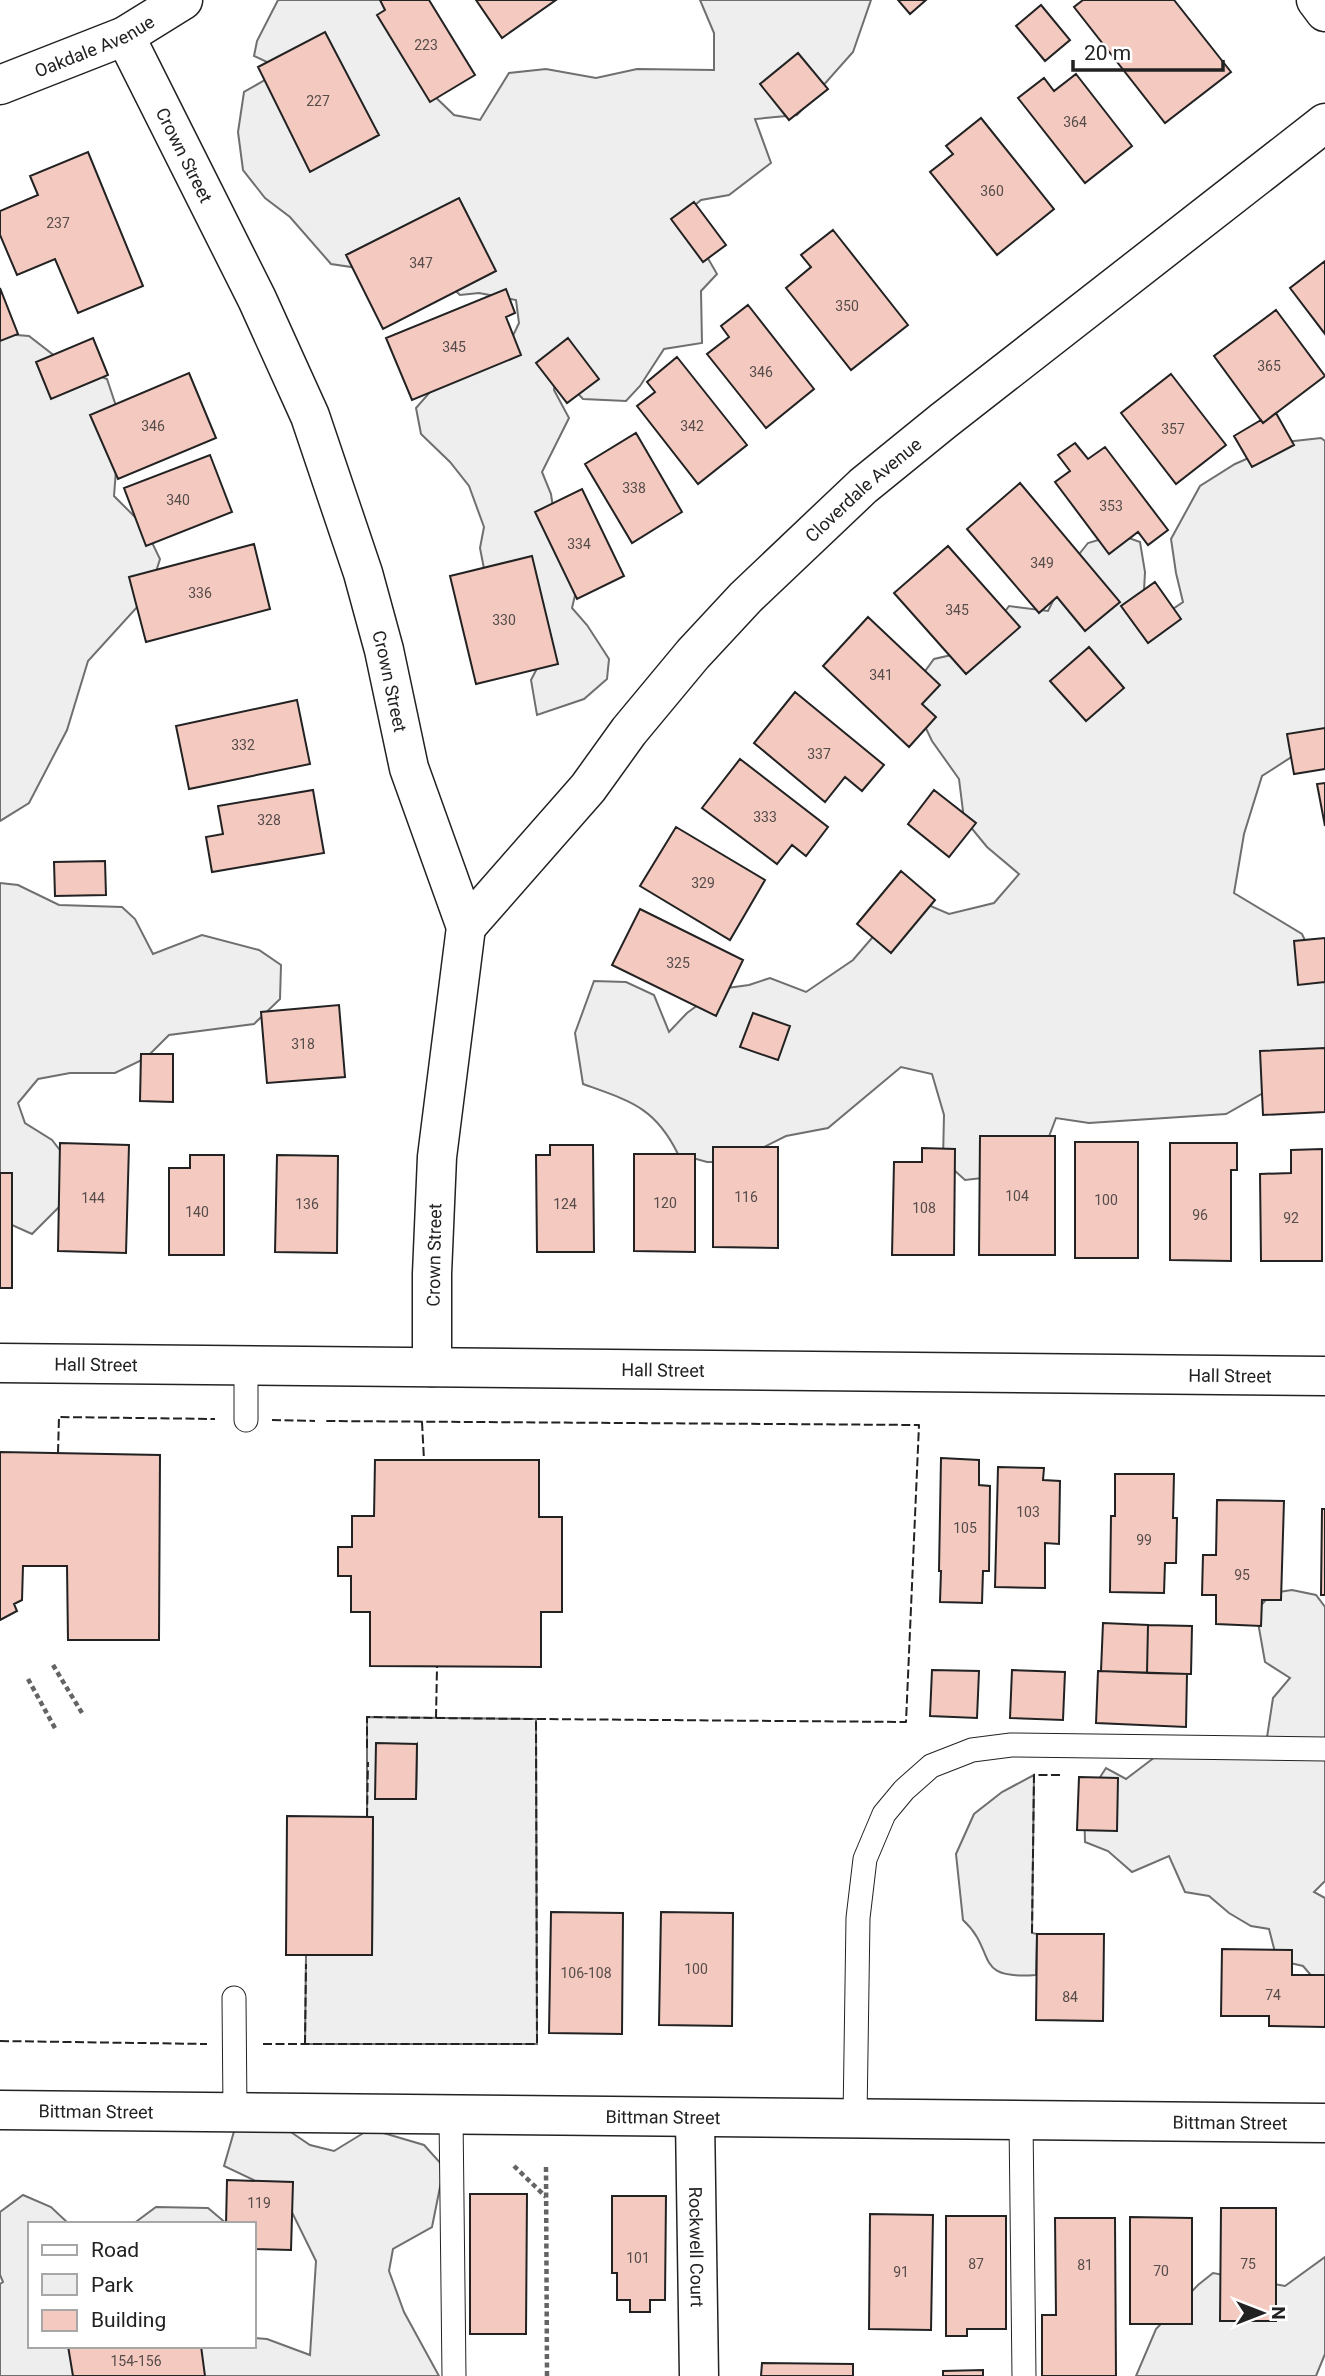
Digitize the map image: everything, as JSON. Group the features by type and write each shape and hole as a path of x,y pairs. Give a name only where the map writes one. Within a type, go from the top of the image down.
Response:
{"street":[{"name":"Oakdale Avenue","path":"0,85 125,36 183,0"},
{"path":"1315,0 1325,12"},
{"name":"Crown Street","path":"125,36 257,299 310,416 363,573 384,650 409,768 466,927 437,1157 432,1367"},
{"name":"Cloverdale Avenue","path":"466,927 588,788 629,731 693,654 746,597 863,486 1325,123"},
{"name":"Hall Street","path":"0,1363 1325,1376"},
{"name":"Bittman Street","path":"0,2110 695,2119 1325,2123"},
{"name":"Rockwell Court","path":"695,2119 699,2376"}],"lane":[{"path":"246,1366 246,1420"},
{"path":"855,2119 858,1918 865,1858 884,1814 904,1790 931,1766 972,1750 1011,1745 1325,1749"},
{"path":"234,1998 235,2112"},
{"path":"451,2115 454,2376"},
{"path":"1021,2120 1024,2376"}],"path":[{"path":"53,1665 82,1713"},
{"path":"28,1679 56,1730"},
{"path":"514,2166 546,2197"},
{"path":"546,2167 547,2376"}],"green space":[{"path":"278,0 424,0 425,87 454,115 480,120 509,73 546,69 596,78 637,69 714,70 714,33 700,0 871,0 853,52 797,115 755,119 771,163 729,195 701,200 683,215 717,274 701,291 702,343 664,349 640,386 626,401 583,399 556,370 554,390 569,418 542,472 551,494 555,521 579,579 572,608 587,625 609,659 607,679 584,699 537,715 531,680 545,653 485,574 480,548 484,527 469,486 450,462 421,434 416,408 457,361 510,342 519,323 516,300 479,293 460,295 445,281 331,264 290,217 265,198 243,170 238,132 244,92 280,68 254,56 257,41"},
{"path":"0,335 29,336 60,360 107,379 120,418 114,496 144,526 160,559 149,594 88,661 67,730 29,803 0,821"},
{"path":"1321,438 1325,441 1325,744 1290,758 1262,776 1244,834 1234,893 1302,934 1325,984 1325,1066 1265,1092 1226,1114 1089,1123 1056,1118 1045,1147 1000,1176 965,1180 943,1160 944,1115 932,1074 901,1067 828,1128 786,1136 734,1162 707,1162 678,1154 660,1126 640,1108 583,1084 575,1033 594,981 626,982 654,995 669,1032 687,1013 720,989 749,985 770,978 806,992 853,960 896,910 926,904 949,914 994,903 1019,874 987,847 964,819 959,779 932,741 909,693 934,659 978,649 1009,606 1048,611 1072,563 1088,543 1118,534 1140,542 1145,572 1143,609 1158,619 1183,602 1171,539 1200,486 1235,464 1285,442"},
{"path":"0,883 18,885 59,905 122,907 135,919 153,954 202,935 259,950 281,965 280,999 254,1024 169,1035 146,1058 115,1073 70,1073 38,1079 18,1103 25,1123 52,1140 73,1167 73,1193 32,1234 3,1221 0,1211"},
{"path":"1292,1590 1316,1595 1325,1607 1325,1881 1314,1892 1325,1898 1325,1987 1322,1988 1303,1966 1277,1960 1269,1929 1251,1926 1229,1913 1209,1896 1185,1892 1169,1856 1132,1872 1108,1851 1085,1842 1084,1802 1106,1768 1126,1779 1180,1738 1264,1757 1273,1698 1290,1678 1265,1662 1256,1611 1272,1593"},
{"path":"367,1717 536,1719 537,2044 305,2044 306,1955 372,1955 373,1817 367,1817","holes":["417,1744 416,1799 376,1799"]},
{"path":"1034,1775 1032,1933 1037,1934 1036,1975 1016,1975 1002,1973 994,1968 974,1932 963,1920 956,1854 974,1814 1002,1792"},
{"path":"282,2126 310,2145 334,2151 370,2129 424,2145 444,2167 432,2227 393,2249 389,2271 404,2312 439,2376 0,2376 0,2284 3,2282 0,2275 0,2212 23,2195 51,2207 67,2222 28,2222 28,2348 256,2348 256,2338 267,2339 310,2355 316,2261 283,2194 224,2166 235,2128"},
{"path":"156,2207 208,2208 225,2222 136,2222"},
{"path":"1325,2257 1325,2354 1316,2376 1136,2376 1156,2329 1213,2273 1285,2286"}],"building":[{"path":"380,0 429,0 475,75 430,102 377,15 385,10"},
{"path":"476,0 556,0 502,38"},
{"path":"898,0 926,0 910,14"},
{"path":"1083,0 1174,0 1231,72 1165,123 1074,7"},
{"path":"1041,5 1070,40 1045,61 1016,26"},
{"path":"325,32 379,135 310,172 258,67"},
{"path":"798,53 828,89 789,120 760,84"},
{"path":"1076,74 1132,146 1085,183 1018,98 1044,78 1054,91"},
{"path":"981,118 1054,209 997,255 930,172 953,154 946,146"},
{"path":"88,152 143,286 78,313 55,259 17,275 0,235 0,211 38,195 30,176"},
{"path":"459,198 496,271 383,329 346,255"},
{"path":"694,202 726,245 703,262 671,219"},
{"path":"833,230 908,325 851,370 786,288 811,267 801,255"},
{"path":"1325,261 1325,334 1290,288"},
{"path":"0,288 18,334 0,341"},
{"path":"506,289 515,313 506,317 521,355 412,400 386,338"},
{"path":"748,305 814,389 766,428 707,354 729,337 721,326"},
{"path":"1276,310 1325,376 1263,423 1214,356"},
{"path":"93,338 108,375 51,399 36,362"},
{"path":"568,338 599,379 567,403 536,363"},
{"path":"677,357 747,445 698,484 637,406 655,392 647,382"},
{"path":"189,373 216,438 118,479 90,415"},
{"path":"1171,374 1226,445 1176,484 1121,413"},
{"path":"1276,413 1294,445 1252,467 1234,436 1261,420 1263,423"},
{"path":"636,433 682,512 632,543 585,464"},
{"path":"1075,443 1088,459 1105,447 1168,530 1148,545 1138,532 1109,554 1055,482 1070,471 1058,455"},
{"path":"210,455 232,512 146,546 124,488"},
{"path":"1020,483 1120,602 1085,631 1057,597 1039,613 967,529"},
{"path":"582,489 624,576 577,599 535,512"},
{"path":"254,544 270,609 146,642 129,577"},
{"path":"948,546 1020,627 966,674 894,593"},
{"path":"532,556 558,664 476,684 450,576"},
{"path":"1155,582 1181,619 1148,643 1121,606"},
{"path":"868,617 940,685 922,704 936,717 909,747 823,666"},
{"path":"1089,647 1124,688 1086,721 1050,681"},
{"path":"795,692 884,765 862,791 845,777 825,802 754,743"},
{"path":"297,700 310,764 189,789 176,726"},
{"path":"1325,728 1325,769 1294,774 1287,734"},
{"path":"740,759 828,827 806,856 792,845 777,864 702,808"},
{"path":"1325,783 1325,826 1317,784"},
{"path":"313,790 324,853 212,872 206,837 223,834 218,806"},
{"path":"934,790 976,823 949,857 908,824"},
{"path":"676,827 765,880 730,940 640,886"},
{"path":"105,861 106,895 55,896 54,862"},
{"path":"901,871 935,900 891,953 857,924"},
{"path":"640,909 743,960 716,1016 612,965"},
{"path":"1325,938 1325,982 1298,985 1294,941"},
{"path":"339,1005 345,1077 267,1083 261,1012"},
{"path":"753,1013 790,1026 778,1060 740,1047"},
{"path":"1325,1048 1325,1112 1263,1115 1260,1051"},
{"path":"141,1054 173,1054 173,1102 140,1101"},
{"path":"980,1136 1055,1136 1055,1255 979,1255"},
{"path":"1075,1142 1138,1142 1138,1258 1075,1258"},
{"path":"60,1143 129,1145 126,1253 58,1251"},
{"path":"1170,1143 1237,1143 1237,1170 1231,1170 1231,1261 1170,1260"},
{"path":"550,1145 593,1145 594,1252 537,1252 536,1155 550,1155"},
{"path":"713,1147 778,1147 778,1248 713,1247"},
{"path":"922,1148 955,1149 954,1255 892,1255 894,1162 922,1162"},
{"path":"1322,1149 1322,1261 1261,1261 1260,1174 1291,1173 1291,1150"},
{"path":"634,1154 695,1154 695,1252 634,1251"},
{"path":"190,1155 224,1155 224,1255 169,1255 169,1168 190,1168"},
{"path":"277,1155 338,1156 337,1253 275,1252"},
{"path":"0,1173 12,1173 12,1288 0,1288"},
{"path":"0,1452 160,1455 159,1640 68,1640 67,1566 23,1566 22,1600 14,1604 17,1611 0,1620"},
{"path":"941,1458 979,1460 979,1485 990,1486 989,1571 983,1571 982,1603 940,1602"},
{"path":"375,1460 539,1460 539,1517 562,1517 562,1612 541,1612 541,1667 370,1666 370,1612 351,1612 351,1576 338,1576 338,1547 352,1547 352,1516 374,1516"},
{"path":"998,1467 1044,1468 1043,1480 1060,1481 1059,1544 1045,1543 1045,1588 995,1587"},
{"path":"1115,1474 1174,1474 1176,1563 1165,1563 1164,1593 1110,1592 1111,1516 1115,1516"},
{"path":"1217,1500 1284,1501 1281,1600 1262,1600 1261,1626 1216,1624 1216,1595 1202,1595 1203,1555 1216,1555"},
{"path":"1322,1509 1325,1509 1325,1595 1321,1595"},
{"path":"1103,1623 1148,1625 1147,1673 1101,1671"},
{"path":"1148,1625 1192,1626 1191,1674 1147,1673"},
{"path":"932,1670 979,1671 977,1718 930,1716"},
{"path":"1012,1670 1065,1672 1063,1720 1010,1718"},
{"path":"1098,1671 1187,1674 1186,1727 1096,1723"},
{"path":"376,1743 417,1744 416,1799 375,1799"},
{"path":"1079,1777 1118,1778 1117,1831 1077,1830"},
{"path":"287,1816 373,1817 372,1955 286,1955"},
{"path":"551,1912 623,1913 622,2034 549,2033"},
{"path":"661,1912 733,1913 732,2026 659,2025"},
{"path":"1037,1934 1104,1934 1103,2021 1036,2020"},
{"path":"1222,1949 1292,1950 1292,1975 1325,1975 1325,2027 1269,2026 1269,2016 1221,2016"},
{"path":"227,2180 293,2182 291,2250 256,2249 256,2222 226,2222"},
{"path":"470,2194 527,2194 526,2334 470,2334"},
{"path":"612,2196 666,2196 665,2300 650,2300 650,2312 630,2312 630,2300 617,2300 617,2273 612,2273"},
{"path":"1221,2208 1276,2208 1276,2321 1220,2321"},
{"path":"870,2214 933,2215 931,2330 869,2329"},
{"path":"946,2216 1006,2216 1006,2329 967,2329 967,2336 946,2336"},
{"path":"1130,2217 1192,2218 1192,2324 1130,2324"},
{"path":"1055,2218 1115,2218 1116,2376 1042,2376 1042,2315 1056,2315"},
{"path":"68,2348 201,2348 205,2376 73,2376"},
{"path":"762,2363 853,2364 853,2376 761,2376"},
{"path":"983,2370 983,2376 943,2376 943,2371"}],"fence":[{"path":"58,1453 59,1417 215,1419"},
{"path":"272,1420 315,1421"},
{"path":"263,2044 537,2044 536,1719 906,1722 919,1425 326,1421"},
{"path":"422,1422 424,1460"},
{"path":"367,1748 367,1717 436,1718 437,1667"},
{"path":"436,1718 536,1719"},
{"path":"367,1817 368,1762"},
{"path":"1032,1933 1034,1775 1062,1775"},
{"path":"305,2044 306,1964"},
{"path":"0,2041 207,2044"}]}
